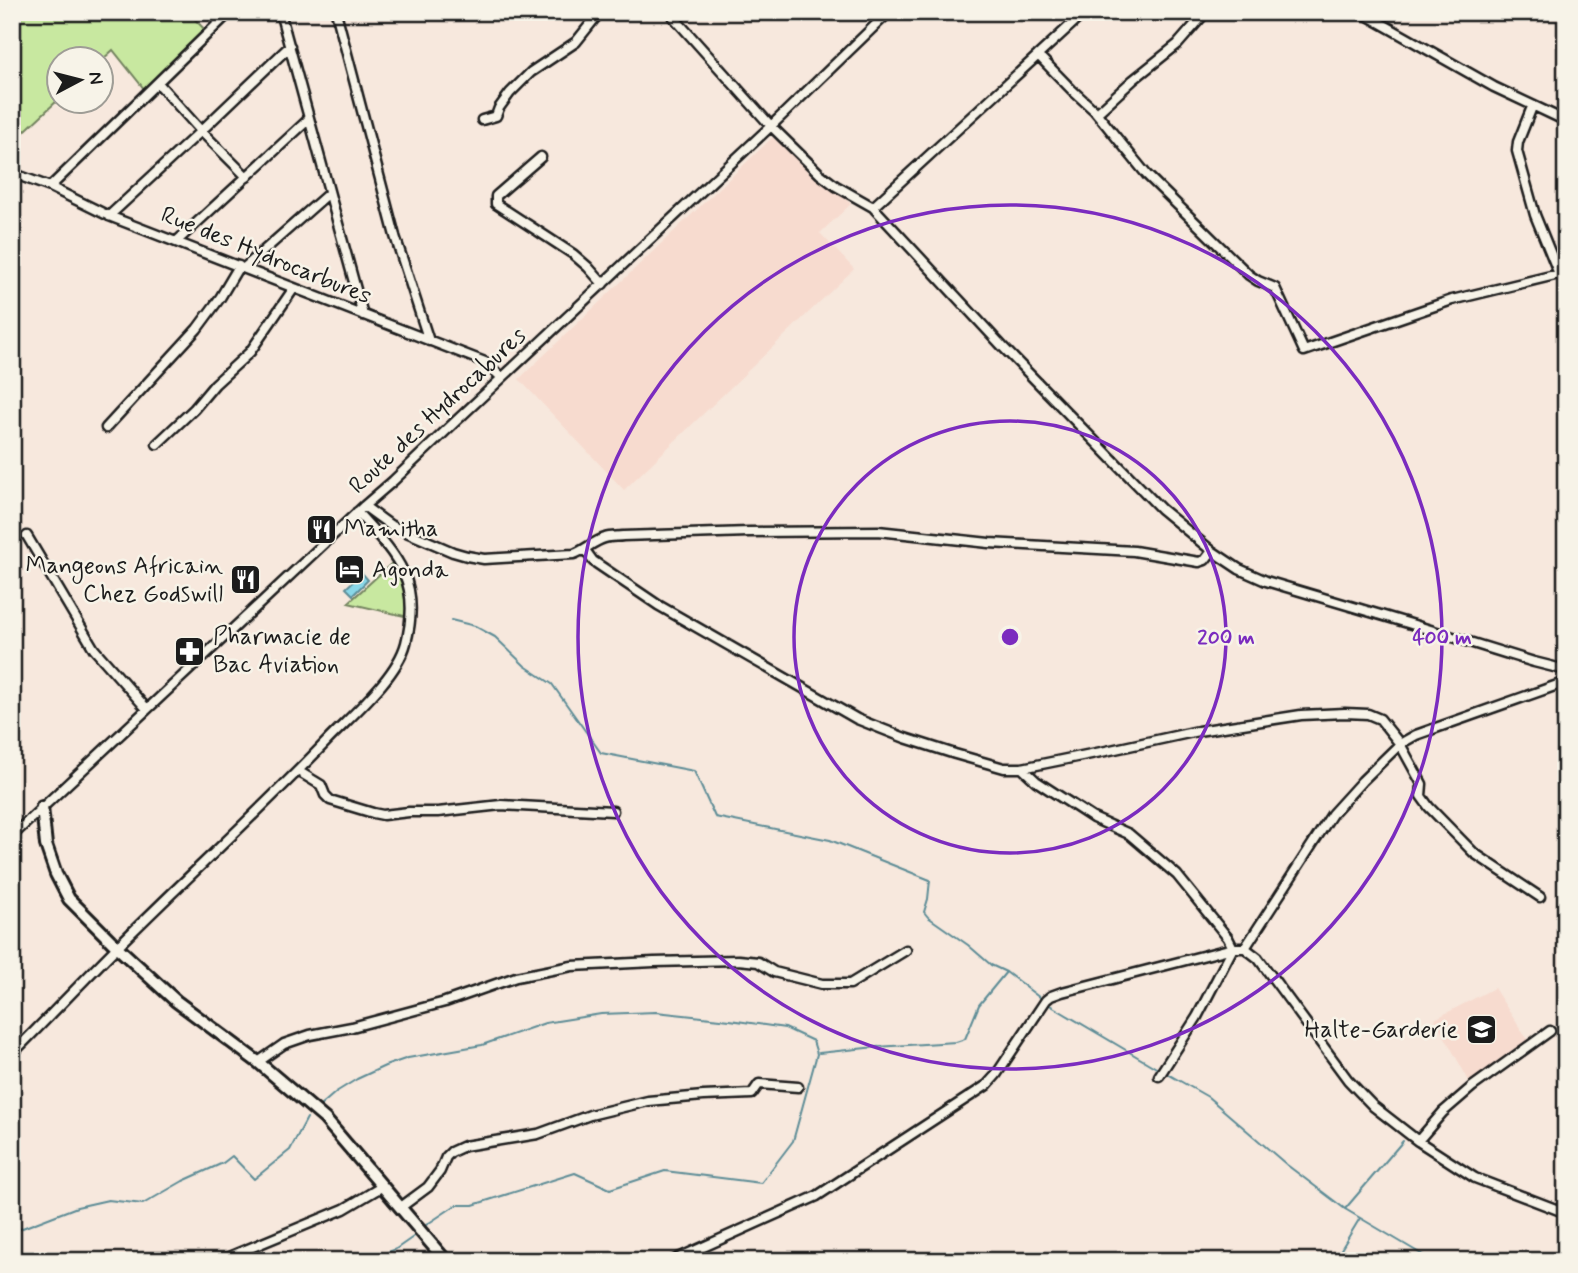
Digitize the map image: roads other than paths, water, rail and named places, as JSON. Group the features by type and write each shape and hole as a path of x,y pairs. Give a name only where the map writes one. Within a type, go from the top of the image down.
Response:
{"street":[{"path":"50,187 230,12"},
{"path":"280,12 363,315"},
{"path":"336,12 395,236 429,341"},
{"path":"482,120 496,116 510,93 531,72 576,42 600,12"},
{"path":"669,12 771,126 820,174 873,207 1003,347 1161,509 1212,551 1239,569 1266,581 1566,670"},
{"name":"Route des Hydrocabures","path":"12,835 603,284 889,12"},
{"path":"873,207 1085,12"},
{"path":"1097,113 1178,44 1206,12"},
{"path":"1361,12 1494,87 1566,121"},
{"path":"109,216 290,46"},
{"path":"1038,55 1097,113 1147,176 1249,275 1276,288 1304,351 1452,300 1559,274 1535,215 1517,151 1532,107"},
{"path":"158,83 247,177"},
{"path":"177,241 309,119"},
{"path":"541,157 496,196 496,204 573,254 603,284"},
{"name":"Rue des Hydrocarbures","path":"12,173 50,187 109,216 485,362 502,378"},
{"path":"106,428 197,329 242,267 329,193"},
{"path":"157,444 250,352 294,288"},
{"path":"361,509 390,525 453,552 484,559 574,554 585,550 594,542 615,537 878,530 989,543 1134,551 1199,562 1205,560 1212,551"},
{"path":"12,1054 117,947 298,771 395,668 405,645 411,614 410,588 391,549 361,509"},
{"path":"27,536 94,649 147,709"},
{"path":"585,550 593,561 657,605 857,719 905,738 1004,768 1021,768 1198,730 1301,715 1368,714 1380,719 1401,744 1422,784 1421,796 1429,807 1474,853 1540,897"},
{"path":"1245,948 1332,814 1401,744 1416,735 1566,682"},
{"path":"1021,768 1036,781 1093,818 1129,834 1168,867 1220,928 1233,948"},
{"path":"298,771 321,786 330,800 383,815 501,805 613,811"},
{"path":"43,807 46,845 56,874 69,899 176,1001 258,1062 325,1119 401,1207 439,1258"},
{"path":"1161,1072 1197,1017 1233,948"},
{"path":"672,1261 817,1195 987,1084 1051,996 1233,948 1245,948 1258,958 1348,1080 1373,1105 1418,1140 1475,1178 1566,1213"},
{"path":"258,1062 284,1044 310,1035 352,1027 445,1002 516,977 572,967 738,960 758,962 774,972 822,984 850,984 906,950"},
{"path":"1418,1140 1443,1112 1472,1087 1549,1031"},
{"path":"401,1207 428,1187 451,1152 464,1146 538,1134 590,1115 648,1101 752,1094 759,1084 798,1087"},
{"path":"219,1261 344,1209 383,1186"}],"water":[{"path":"362,573 368,580 353,595 346,588"}],"waterway":[{"path":"451,620 475,626 495,637 525,666 552,684 601,753 694,771 715,817 830,840 930,880 924,912 928,917 991,965 1006,972"},
{"path":"819,1053 956,1042 965,1039 979,1005 1006,972 1044,1001"},
{"path":"1048,1004 1158,1069"},
{"path":"320,1106 357,1079 408,1058 482,1045 545,1023 601,1014 656,1012 730,1020 785,1028 813,1041 817,1054 793,1141 761,1183 665,1171 610,1189 575,1173 473,1205 456,1205 426,1225"},
{"path":"1166,1073 1208,1097 1287,1165 1345,1209 1433,1261"},
{"path":"12,1232 77,1207 108,1200 143,1204 232,1156 254,1179 290,1150 307,1118"},
{"path":"1345,1209 1403,1141"},
{"path":"1334,1261 1360,1218"},
{"path":"368,1261 396,1249 416,1235"},
{"path":"345,1261 358,1255 364,1261"}],"place":[{"name":"Mamitha","path":"321,529"},
{"name":"Agonda","path":"349,570"},
{"name":"Mangeons Africain Chez Godswill","path":"246,580"},
{"name":"Pharmacie de Bac Aviation","path":"190,651"},
{"name":"Halte-Garderie","path":"1481,1030"}]}
